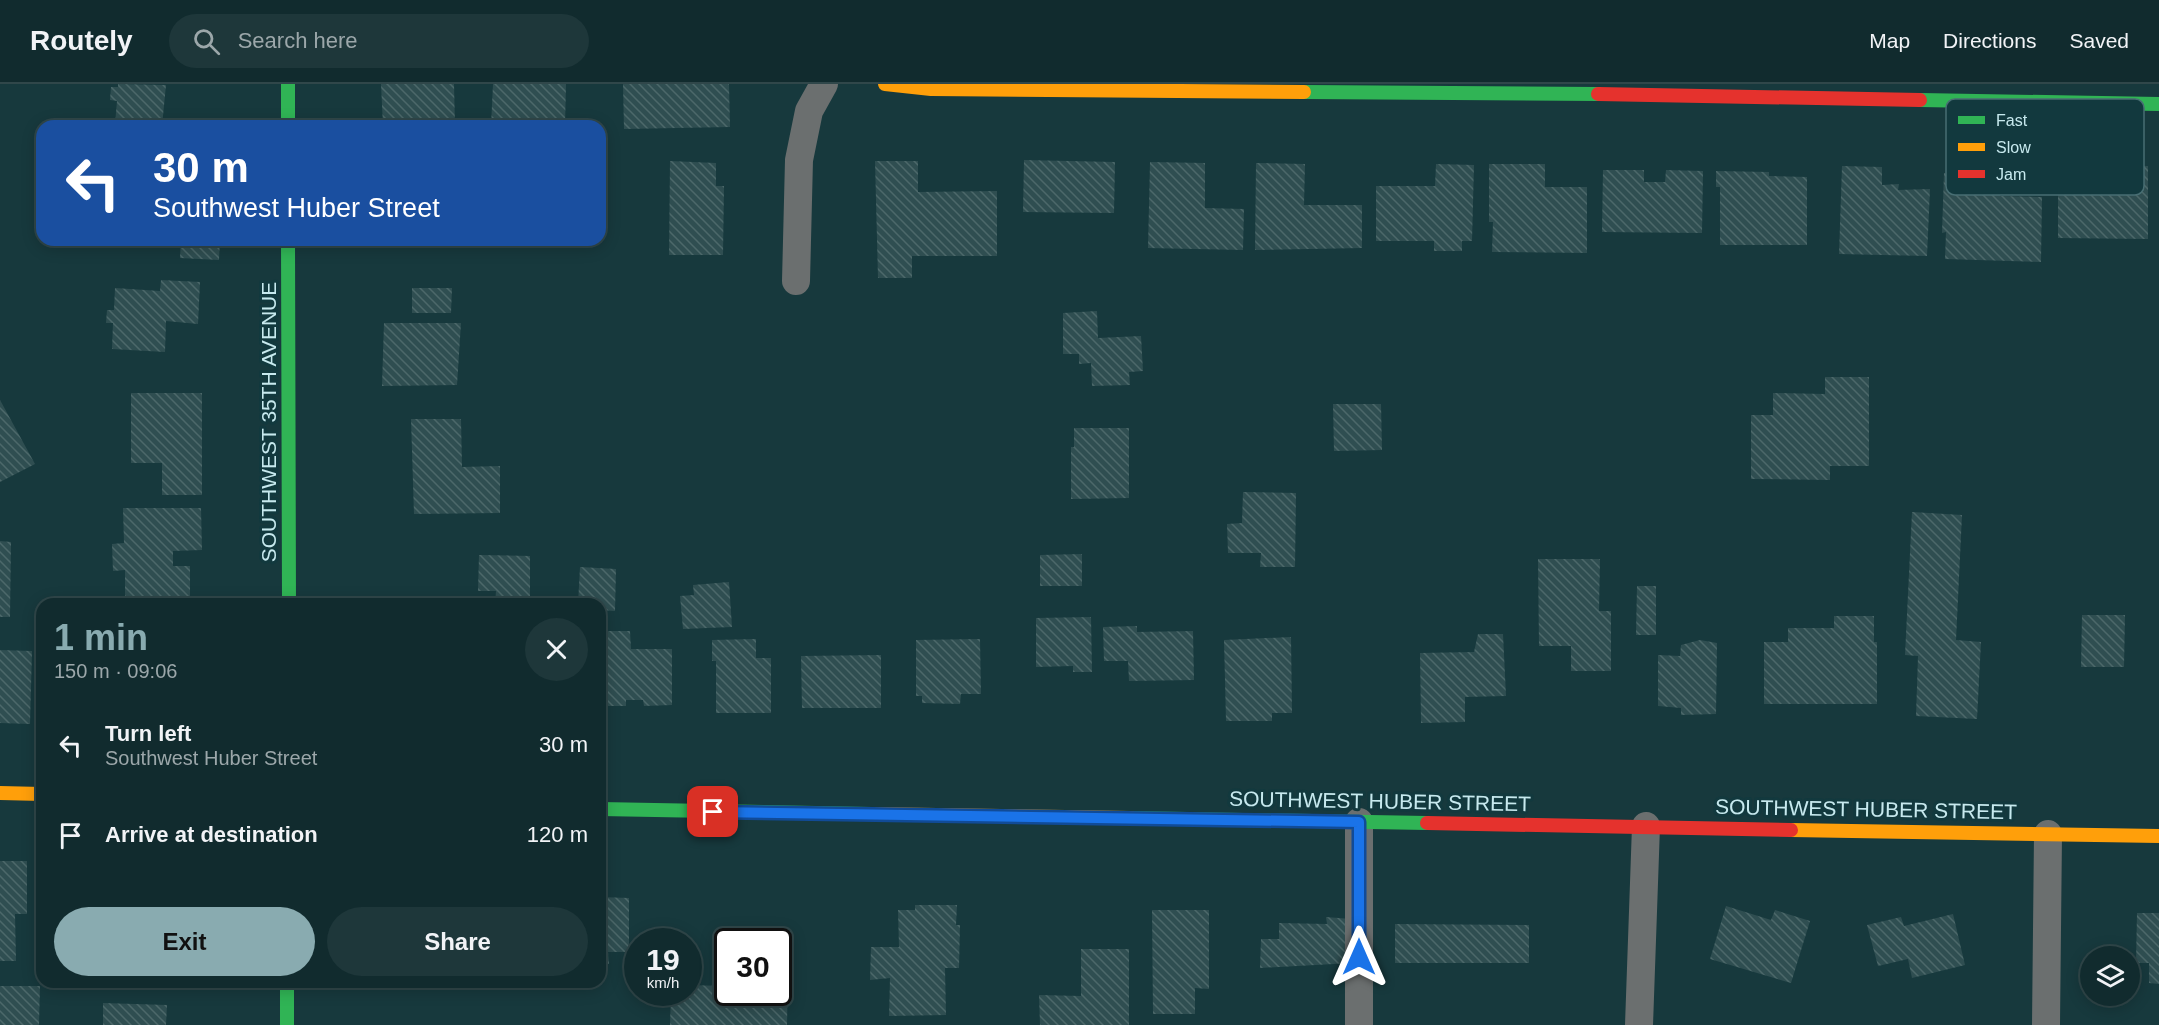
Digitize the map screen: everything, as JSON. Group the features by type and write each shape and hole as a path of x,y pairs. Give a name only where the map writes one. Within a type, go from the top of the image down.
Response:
{"street":[{"path":"288,84 288,120"},
{"path":"796,281 799,160 809,111 824,84"},
{"path":"885,84 931,89 1588,89 2025,93 2098,99"},
{"path":"2144,103 2159,104"},
{"name":"SOUTHWEST 35TH AVENUE","path":"288,246 289,598"},
{"path":"0,793 36,794"},
{"name":"SOUTHWEST HUBER STREET","path":"606,809 2159,836"},
{"path":"1359,822 1359,1025"},
{"path":"1639,1025 1646,826"},
{"path":"2046,1025 2048,834"},
{"path":"287,988 287,1025"}],"building":[{"path":"118,84 166,85 163,120 115,120 117,101 110,100 111,87 118,87"},
{"path":"381,84 454,84 455,120 383,120"},
{"path":"493,84 566,84 565,120 491,120"},
{"path":"623,84 729,84 730,127 624,129"},
{"path":"1024,160 1115,162 1114,213 1023,212"},
{"path":"670,161 716,163 716,186 724,186 723,255 669,255"},
{"path":"875,161 918,161 918,192 997,191 997,256 912,256 912,278 878,278"},
{"path":"1150,162 1205,163 1205,208 1244,209 1243,250 1148,248"},
{"path":"1256,163 1305,164 1304,205 1362,205 1362,248 1255,250"},
{"path":"1436,164 1474,165 1472,241 1462,241 1462,251 1434,251 1434,241 1376,241 1376,186 1435,186"},
{"path":"1489,164 1545,164 1545,187 1587,187 1587,253 1492,252 1493,222 1489,222"},
{"path":"1842,166 1882,167 1882,185 1899,184 1898,190 1930,189 1927,256 1839,254"},
{"path":"2144,166 2148,166 2148,239 2058,238 2058,195 2144,195"},
{"path":"1603,170 1644,170 1644,182 1665,182 1666,170 1703,171 1702,233 1602,232"},
{"path":"1716,171 1769,172 1769,176 1807,177 1807,245 1720,245 1720,187 1716,187"},
{"path":"1944,173 1946,173 1946,195 2042,197 2041,262 1945,259 1946,232 1942,233"},
{"path":"181,246 220,246 219,260 180,258"},
{"path":"161,280 200,282 198,324 166,321 165,352 112,349 113,323 106,323 107,310 114,310 115,288 160,291"},
{"path":"412,288 452,288 451,313 412,313"},
{"path":"1097,311 1098,338 1141,336 1143,371 1129,372 1130,385 1092,386 1091,363 1079,364 1079,354 1063,354 1063,313"},
{"path":"384,323 461,323 457,385 382,386"},
{"path":"1825,377 1869,377 1869,466 1830,466 1830,480 1751,479 1751,415 1773,415 1773,393 1825,394"},
{"path":"131,393 202,393 202,495 162,495 162,463 131,463"},
{"path":"0,400 35,464 0,482"},
{"path":"1333,404 1381,404 1382,450 1334,451"},
{"path":"411,419 461,419 462,467 500,466 500,513 414,514"},
{"path":"1074,428 1129,428 1129,498 1071,499 1071,447 1074,447"},
{"path":"1243,492 1296,493 1295,567 1260,567 1261,553 1228,553 1227,524 1242,523"},
{"path":"123,508 201,508 202,550 173,551 173,566 190,566 190,598 125,598 125,570 113,571 112,544 124,543"},
{"path":"1912,512 1962,515 1956,640 1981,642 1977,719 1916,716 1918,656 1905,655"},
{"path":"0,541 11,542 10,617 0,617"},
{"path":"1082,554 1082,586 1040,586 1040,555"},
{"path":"479,555 530,556 530,598 495,598 496,591 478,591"},
{"path":"1538,559 1600,559 1599,611 1611,611 1611,671 1571,671 1571,646 1539,646"},
{"path":"580,567 616,569 615,611 606,610 606,598 578,598"},
{"path":"729,582 732,627 683,629 680,596 694,595 693,585"},
{"path":"1637,586 1656,586 1656,635 1636,635"},
{"path":"2082,615 2125,615 2124,667 2081,667"},
{"path":"1834,616 1874,616 1874,642 1877,642 1877,704 1764,704 1764,642 1788,642 1788,628 1834,628"},
{"path":"1091,617 1092,672 1073,672 1073,666 1036,667 1036,618"},
{"path":"1137,626 1137,632 1193,631 1194,680 1129,681 1128,661 1104,661 1103,627"},
{"path":"606,631 630,631 631,649 672,649 672,705 644,706 643,700 626,700 626,706 606,706"},
{"path":"1478,634 1503,634 1506,696 1465,697 1465,722 1421,723 1420,653 1474,652"},
{"path":"1291,637 1292,713 1272,713 1272,721 1226,721 1224,640"},
{"path":"756,639 756,658 771,658 771,713 716,713 716,661 712,661 712,640"},
{"path":"980,639 981,694 961,694 960,704 922,703 922,696 916,696 916,640"},
{"path":"1700,640 1717,643 1716,714 1681,715 1681,708 1658,706 1658,655 1680,656 1681,645"},
{"path":"0,650 32,651 30,724 0,723"},
{"path":"881,655 881,708 802,708 801,656"},
{"path":"0,861 27,861 27,914 15,914 16,961 0,961"},
{"path":"606,897 629,898 629,928 624,928 624,952 608,952 609,964 606,964"},
{"path":"915,905 957,905 956,925 960,925 959,968 945,968 946,1015 889,1016 890,978 870,980 871,947 899,947 898,910 915,910"},
{"path":"1726,906 1771,920 1775,910 1810,921 1791,983 1710,959"},
{"path":"1152,910 1209,910 1209,989 1195,988 1195,1014 1153,1014"},
{"path":"2137,913 2159,913 2159,984 2149,983 2149,963 2140,963 2140,946 2136,946"},
{"path":"1953,914 1965,965 1912,978 1908,959 1878,966 1867,925 1901,917 1904,926"},
{"path":"1326,917 1351,919 1352,963 1260,968 1261,939 1279,939 1279,923 1327,924"},
{"path":"1395,924 1529,925 1529,963 1395,963"},
{"path":"1081,949 1129,949 1129,1025 1040,1025 1039,995 1081,996"},
{"path":"702,985 714,986 714,1006 787,1006 787,1025 670,1025 671,1006 702,1006"},
{"path":"0,986 36,986 40,988 39,1025 0,1025"},
{"path":"103,1003 167,1005 166,1025 103,1025"}],"traffic: fast":[{"path":"288,84 288,120"},
{"path":"1304,92 1598,94"},
{"path":"1920,100 1946,100"},
{"path":"2144,104 2159,104"},
{"path":"288,246 289,598"},
{"path":"606,809 871,814"},
{"path":"1131,818 1427,823"},
{"path":"287,988 287,1025"}],"traffic: slow":[{"path":"885,84 931,89 1304,92"},
{"path":"0,793 36,794"},
{"path":"871,814 1131,818"},
{"path":"1791,830 2159,836"}],"traffic: jam":[{"path":"1598,94 1920,100"},
{"path":"1427,823 1791,830"}],"route":[{"path":"713,812 1359,822 1359,957"}]}
